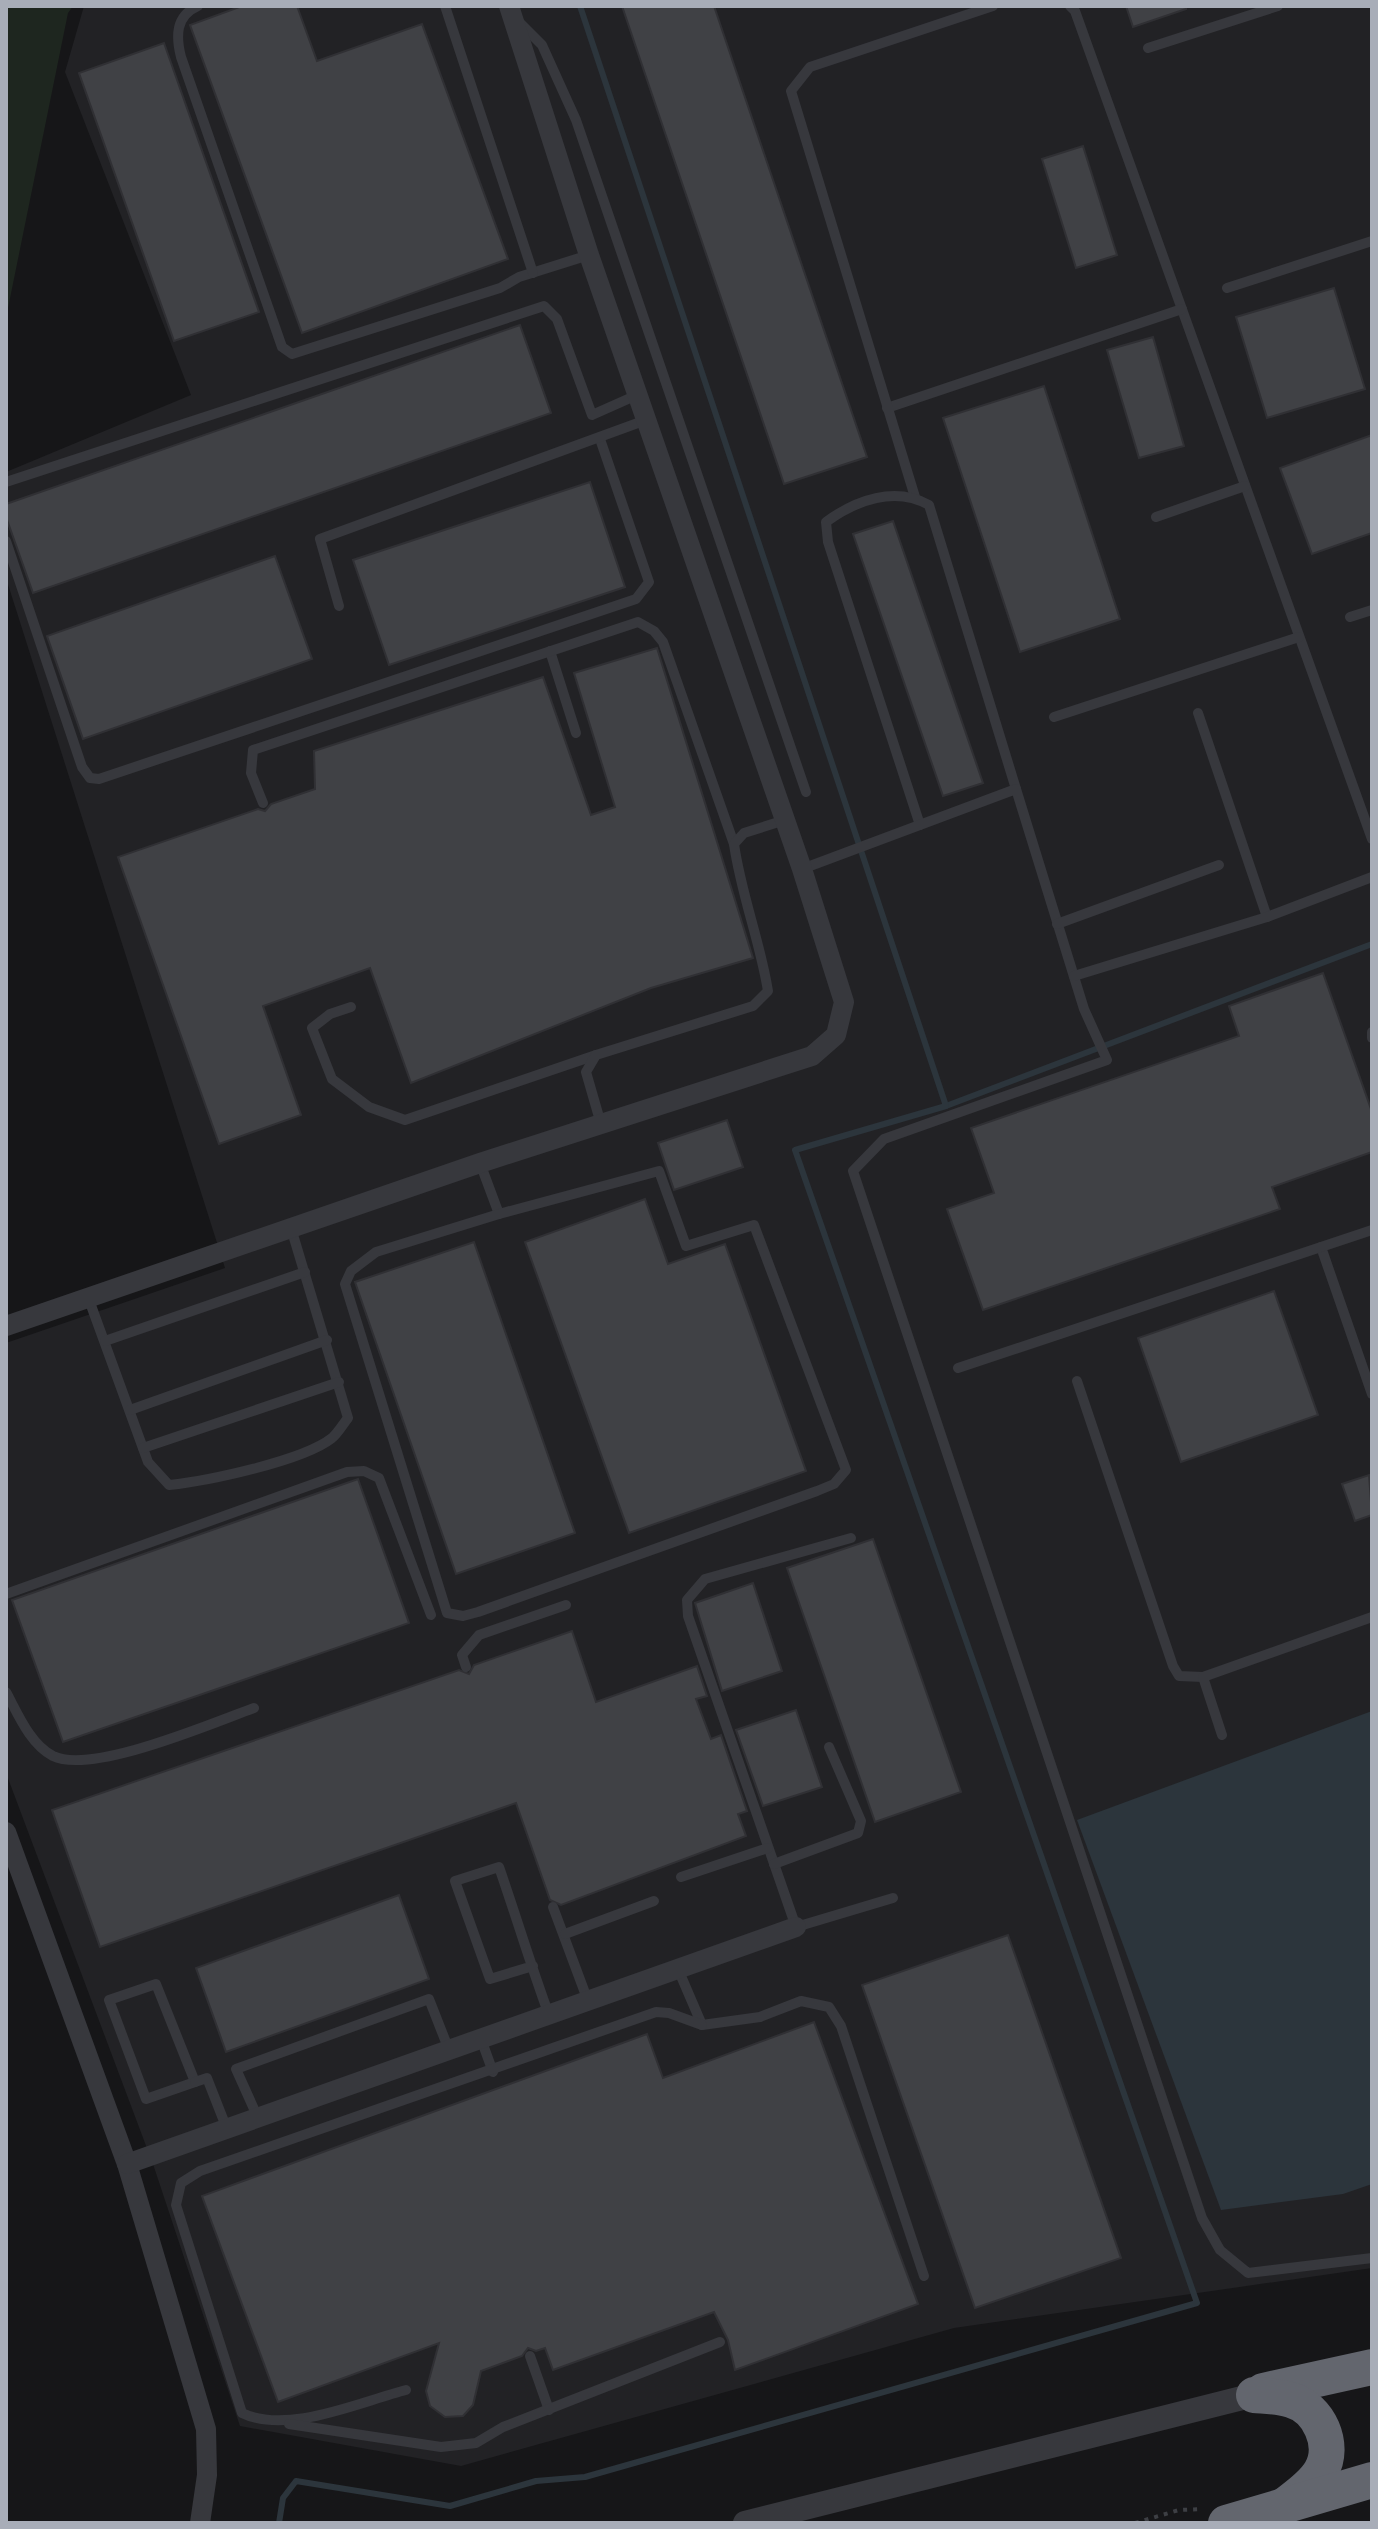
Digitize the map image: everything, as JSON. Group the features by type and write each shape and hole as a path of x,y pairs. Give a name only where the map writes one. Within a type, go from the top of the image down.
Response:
{"highway":[{"path":"1254,2395 1282,2385 1372,2367"},
{"path":"1254,2395 1299,2403 1313,2415 1324,2433 1327,2455 1320,2473 1285,2505"},
{"path":"1230,2522 1372,2480"}],"street":[{"path":"6,1326 480,1163 812,1056 836,1035 844,1002 802,869 589,255 511,11"},
{"path":"6,1832 127,2164 206,2429 207,2475 200,2523"},
{"path":"127,2164 796,1927"},
{"path":"745,2523 1254,2395"}],"lane":[{"path":"198,6 180,21 176,37 282,347 292,354 500,288 533,273 589,255"},
{"path":"445,6 533,273"},
{"path":"915,497 791,91 810,67 993,6"},
{"path":"1070,6 1075,11 1372,839"},
{"path":"1148,48 1278,6"},
{"path":"511,11 542,45 576,120 806,792"},
{"path":"1227,288 1372,241"},
{"path":"6,482 544,306 557,319 592,415 637,395"},
{"path":"887,408 1182,309"},
{"path":"339,606 320,539 646,420"},
{"path":"6,541 82,767 90,778 99,779 636,599 649,582 600,439"},
{"path":"1156,517 1245,486"},
{"path":"920,825 828,542 826,522 841,511 895,493 915,497 929,505 1084,1009 1107,1060 884,1139 853,1171 1202,2218 1220,2250 1248,2273 1372,2258"},
{"path":"1350,617 1372,610"},
{"path":"263,803 251,773 253,750 638,622 654,631 663,642 734,844 737,869 760,944 768,991 753,1006 405,1120 369,1107 332,1079 312,1028 330,1014 351,1007"},
{"path":"1054,717 1299,637"},
{"path":"550,651 576,733"},
{"path":"1198,713 1267,917"},
{"path":"802,869 1016,789"},
{"path":"734,844 744,833 785,820"},
{"path":"1057,924 1219,865"},
{"path":"1074,976 1267,917 1372,877"},
{"path":"596,1055 586,1072 601,1124"},
{"path":"480,1163 499,1214"},
{"path":"659,1171 686,1246 754,1225 846,1470 834,1484 817,1491 478,1612 463,1616 447,1613 345,1284 351,1271 376,1252 499,1214 659,1171"},
{"path":"88,1297 148,1462 169,1485 212,1481 299,1453 332,1438 348,1418 291,1228"},
{"path":"958,1368 1372,1230"},
{"path":"1321,1247 1372,1394"},
{"path":"105,1341 305,1272"},
{"path":"130,1410 327,1340"},
{"path":"1077,1381 1173,1666 1179,1676 1203,1677 1372,1617"},
{"path":"143,1448 339,1382"},
{"path":"6,1594 347,1472 364,1471 379,1478 431,1615"},
{"path":"851,1538 705,1579 687,1600 688,1616 796,1927 893,1898"},
{"path":"466,1667 462,1655 479,1635 566,1605"},
{"path":"1203,1677 1222,1735"},
{"path":"6,1692 40,1747 55,1757 79,1763 142,1748 254,1708"},
{"path":"774,1864 858,1833 861,1821 829,1747"},
{"path":"681,1877 768,1848"},
{"path":"533,1966 490,1979 455,1881 499,1867 533,1966 549,2015"},
{"path":"565,1934 654,1901"},
{"path":"553,1907 588,2001"},
{"path":"678,1969 702,2025"},
{"path":"195,2082 156,1984 109,2000 146,2099 207,2078 227,2129"},
{"path":"258,2118 236,2069 429,1999 449,2050"},
{"path":"720,2342 549,2410 476,2443 441,2447 257,2420 242,2413 176,2205 181,2183 200,2171 493,2072 656,2012 669,2013 702,2025 760,2017 801,2001 829,2007 841,2026 924,2276"},
{"path":"481,2039 493,2072"},
{"path":"530,2356 549,2410"},
{"path":"284,2423 406,2390"}],"path":[{"path":"1135,2523 1198,2508 1230,2522"}],"shaded area":[{"path":"6,6 73,6 68,13 6,318"},
{"path":"84,6 1372,6 1372,2268 954,2328 461,2466 240,2426 154,2167 6,1773 6,1343 225,1268 6,578 6,472 191,395 65,72"},
{"path":"1372,1711 1372,2184 1343,2194 1221,2210 1077,1820"}],"building":[{"path":"242,6 297,6 317,61 422,24 508,259 302,333 190,25"},
{"path":"622,6 714,6 867,457 784,484"},
{"path":"1126,6 1186,6 1186,9 1133,27"},
{"path":"164,43 259,312 174,341 79,73"},
{"path":"1083,146 1117,255 1076,268 1042,159"},
{"path":"1334,288 1365,389 1267,418 1236,317"},
{"path":"520,325 551,413 33,593 6,517 6,504"},
{"path":"1153,337 1184,446 1139,458 1107,350"},
{"path":"1044,386 1120,619 1020,652 943,418"},
{"path":"1372,435 1372,533 1312,554 1280,468"},
{"path":"590,482 625,587 389,665 353,560"},
{"path":"893,521 983,783 943,796 853,534"},
{"path":"275,556 312,659 83,739 47,636"},
{"path":"657,648 753,958 651,988 411,1083 370,968 263,1006 301,1115 219,1144 118,857 258,809 265,811 271,804 315,789 314,751 543,677 591,815 615,807 574,673"},
{"path":"1323,973 1372,1112 1372,1152 1272,1187 1280,1209 983,1310 947,1209 994,1193 971,1128 1239,1036 1229,1006"},
{"path":"727,1120 743,1167 674,1190 658,1143"},
{"path":"645,1199 668,1264 725,1244 806,1471 629,1533 525,1242"},
{"path":"474,1242 575,1533 456,1574 355,1282"},
{"path":"1274,1291 1318,1415 1181,1462 1138,1338"},
{"path":"1369,1475 1372,1515 1355,1521 1342,1484"},
{"path":"358,1479 409,1623 63,1742 12,1600"},
{"path":"873,1539 961,1792 875,1822 787,1568"},
{"path":"753,1583 782,1671 722,1691 695,1603"},
{"path":"572,1631 596,1702 697,1666 707,1696 696,1699 711,1739 721,1735 747,1811 738,1814 746,1836 561,1905 550,1900 516,1803 100,1947 52,1810 459,1670 469,1674 474,1665"},
{"path":"796,1710 822,1787 763,1806 736,1730"},
{"path":"399,1895 429,1979 226,2052 196,1968"},
{"path":"1008,1935 1121,2258 975,2308 862,1985"},
{"path":"814,2022 918,2304 735,2370 728,2340 714,2312 553,2370 545,2348 536,2351 528,2348 522,2356 481,2371 473,2405 463,2416 445,2417 430,2406 426,2391 439,2343 278,2402 202,2196 647,2034 663,2078"}],"waterway":[{"path":"279,2523 283,2498 296,2481 450,2506 536,2481 585,2477 1197,2303 795,1150 946,1106 580,6"},
{"path":"946,1106 1372,944"}]}
